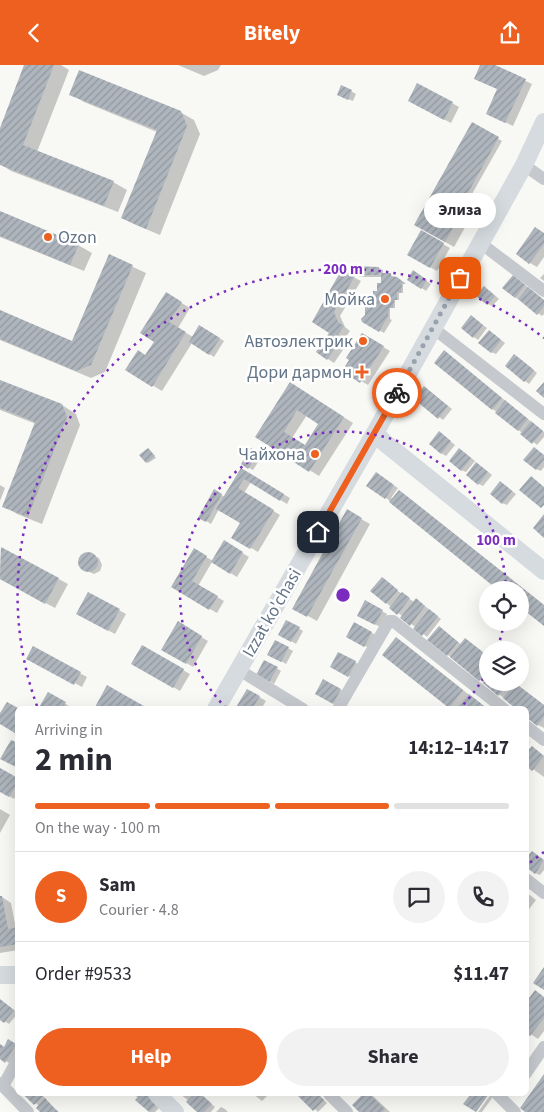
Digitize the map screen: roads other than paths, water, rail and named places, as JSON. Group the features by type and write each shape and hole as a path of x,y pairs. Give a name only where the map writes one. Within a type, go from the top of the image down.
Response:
{"main road":[{"name":"Izzat ko'chasi","path":"218,706 375,433 524,165 544,122"},
{"path":"375,433 544,571"},
{"path":"0,975 15,975"},
{"path":"159,1096 175,1112"}],"street":[{"path":"524,165 544,179"},
{"path":"480,243 544,291"},
{"path":"433,328 544,414"},
{"path":"340,706 389,621 393,621 500,706"},
{"path":"239,670 298,706"},
{"path":"529,729 544,741"},
{"path":"529,881 544,893"},
{"path":"529,1069 544,1047"},
{"path":"15,1064 2,1084 28,1112"},
{"path":"331,1096 347,1112"},
{"path":"499,1096 509,1105"}],"place":[{"name":"Ozon","path":"48,237"},
{"name":"Элиза","path":"460,278"},
{"name":"Мойка","path":"385,299"},
{"name":"Автоэлектрик","path":"363,341"},
{"name":"Дори дармон","path":"362,372"},
{"name":"Чайхона","path":"315,454"}]}
